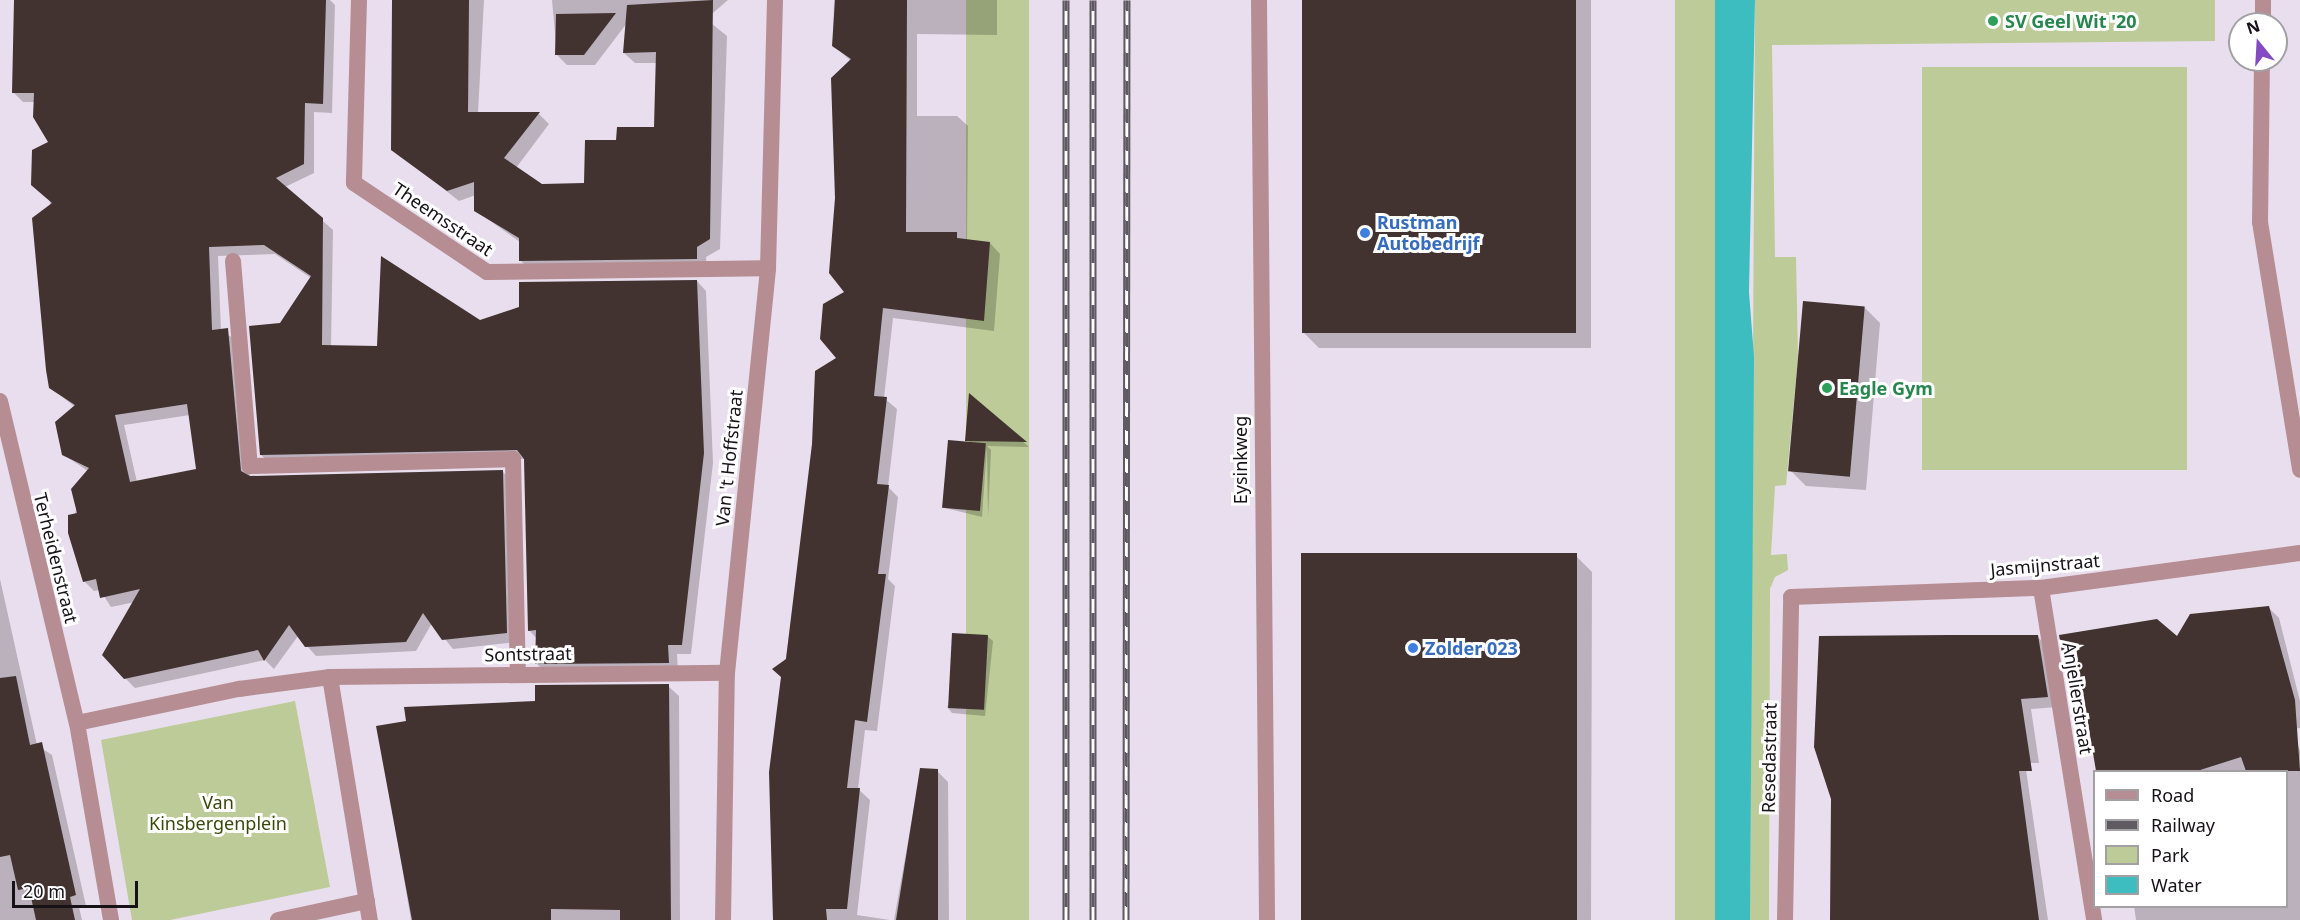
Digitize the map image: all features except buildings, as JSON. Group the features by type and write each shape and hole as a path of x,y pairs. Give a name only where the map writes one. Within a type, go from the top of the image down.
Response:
{"street":[{"name":"Theemsstraat","path":"359,0 354,183 487,272 768,268"},
{"name":"Van 't Hoffstraat","path":"723,920 727,673 768,268 775,0"},
{"name":"Eysinkweg","path":"1259,0 1267,920"},
{"path":"2262,72 2259,222 2300,470"},
{"path":"233,261 250,466 513,459 518,674"},
{"name":"Terheidenstraat","path":"0,402 77,723"},
{"name":"Jasmijnstraat","path":"1791,597 2042,588 2300,553"},
{"name":"Anjelierstraat","path":"2042,588 2094,920"},
{"name":"Resedastraat","path":"1785,920 1791,597"},
{"name":"Sontstraat","path":"330,677 727,673"},
{"path":"111,920 77,723 239,689 330,677 370,920"},
{"path":"278,920 367,901"}],"green space":[{"path":"966,0 1029,0 1029,920 966,920"},
{"path":"1675,0 1715,0 1715,920 1675,920"},
{"path":"1755,0 2215,0 2215,41 1772,45 1775,257 1796,257 1798,358 1786,485 1775,486 1771,555 1787,554 1788,570 1775,577 1770,589 1769,920 1750,920"},
{"path":"1922,67 2187,67 2187,470 1922,470"},
{"name":"Van Kinsbergenplein","path":"295,701 330,887 170,920 132,920 101,740"}],"water":[{"path":"1715,0 1755,0 1749,292 1754,357 1750,920 1715,920"}],"railway":[{"path":"1066,0 1066,920"},
{"path":"1093,0 1093,920"},
{"path":"1126,920 1127,0"}],"place":[{"name":"SV Geel Wit '20","path":"1993,21"},
{"name":"Rustman Autobedrijf","path":"1365,233"},
{"name":"Eagle Gym","path":"1827,388"},
{"name":"Zolder 023","path":"1413,648"}]}
